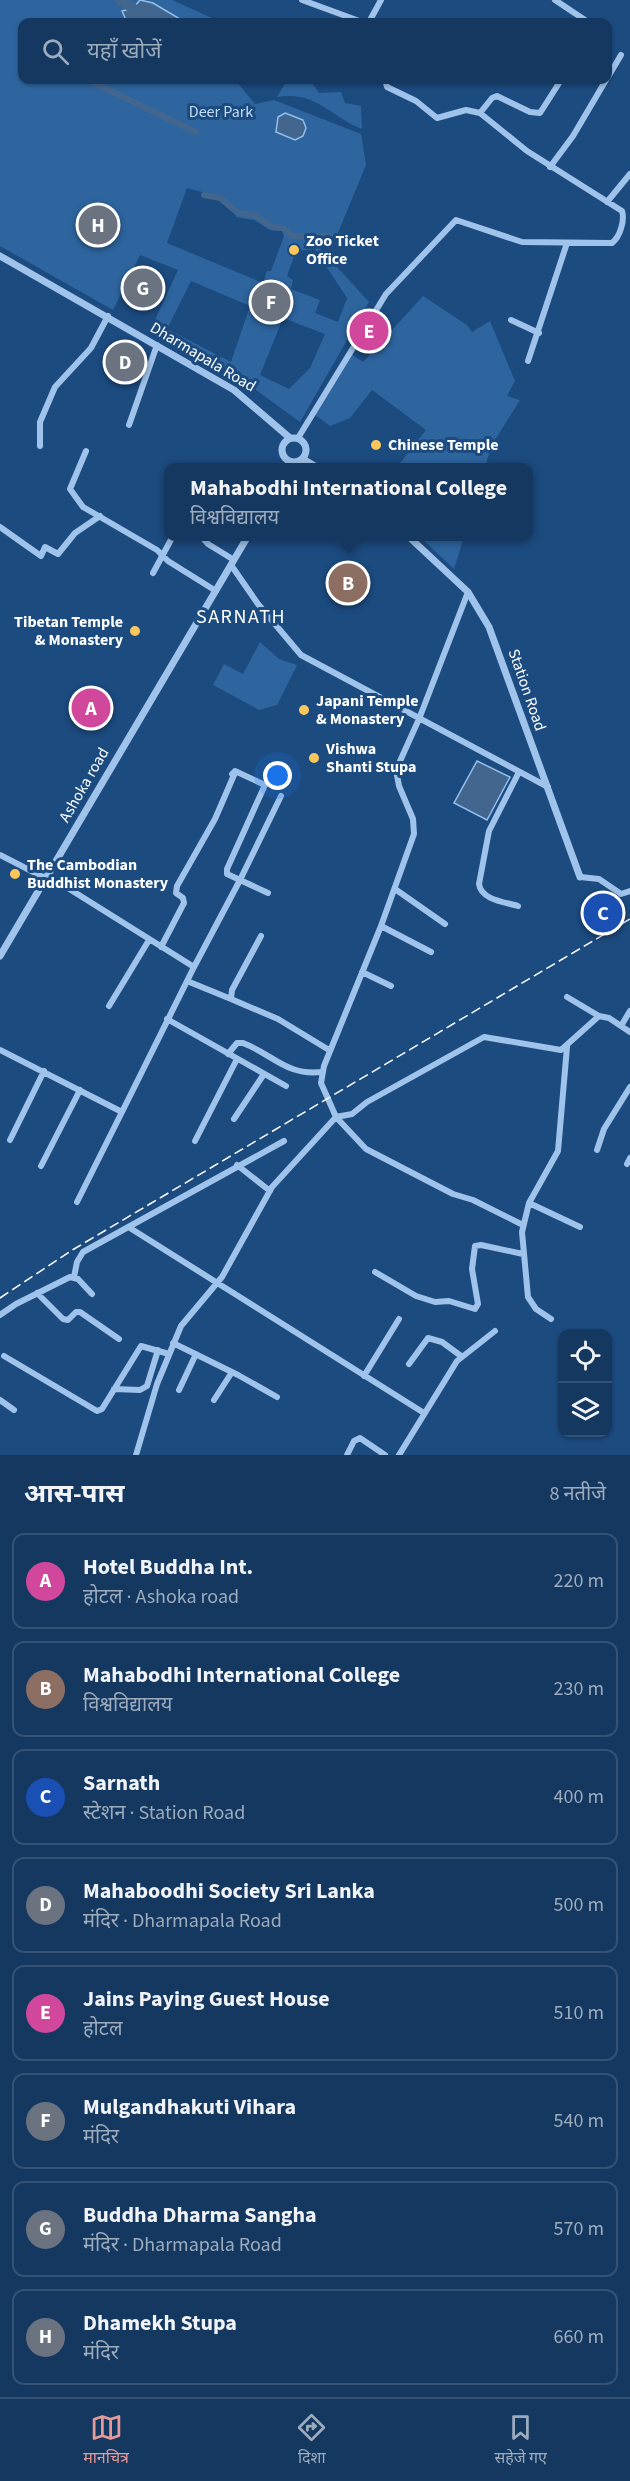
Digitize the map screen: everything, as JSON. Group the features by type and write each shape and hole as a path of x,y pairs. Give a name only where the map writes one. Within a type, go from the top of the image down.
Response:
{"street":[{"path":"302,0 351,18"},
{"path":"371,18 381,0"},
{"path":"555,0 582,18"},
{"path":"612,70 621,55"},
{"path":"289,463 282,451 284,443 294,438 386,294 456,220 522,242 612,243 618,236 627,213 550,167 480,113 466,110 437,118 416,101 387,87 386,84"},
{"path":"480,113 492,98 497,96 534,113 540,113 558,84"},
{"path":"550,167 573,136 604,84"},
{"path":"607,202 630,174"},
{"path":"528,361 567,243"},
{"name":"Dharmapala Road","path":"0,256 108,316 243,396 294,438"},
{"path":"40,446 40,422 55,387 91,348 108,316"},
{"path":"511,320 538,333"},
{"path":"129,426 157,345"},
{"path":"294,438 306,447 303,459"},
{"path":"86,451 70,489 79,498 83,507 163,555 216,591"},
{"path":"294,463 303,459"},
{"path":"303,459 310,463"},
{"path":"0,527 41,556 45,547 58,554 75,533 100,516"},
{"path":"153,573 171,541"},
{"path":"205,541 233,563 258,604 301,654 548,787"},
{"name":"Ashoka road","path":"0,956 246,541"},
{"name":"Station Road","path":"412,541 468,592 479,608 496,643 580,877"},
{"path":"468,592 419,719 396,770 414,826 412,842 381,926 329,1050 322,1072 322,1088 336,1116 366,1149 453,1194 473,1200 523,1225"},
{"path":"161,947 184,903 183,898 176,893 177,886 215,819 235,771 240,771 265,785 227,869 228,875 268,893"},
{"path":"519,772 488,835 479,884 480,891 485,895 519,906"},
{"path":"77,1203 167,1019 281,796"},
{"path":"0,855 46,876 194,967"},
{"path":"580,877 598,879 621,894 630,891"},
{"path":"394,889 445,924"},
{"path":"381,926 431,952"},
{"path":"231,999 232,990 261,936"},
{"path":"109,1006 149,940"},
{"path":"362,972 391,986"},
{"path":"187,981 278,1019 329,1050"},
{"path":"567,997 598,1016 609,1018 630,1032"},
{"path":"621,1026 630,1011"},
{"path":"136,1455 173,1343 193,1310 217,1283 270,1191 336,1116 352,1114 367,1102 484,1037 555,1051 567,1047 598,1016"},
{"path":"167,1019 285,1086"},
{"path":"228,1054 237,1043 243,1043 290,1069 302,1073 322,1072"},
{"path":"551,1319 536,1309 528,1297 523,1254 523,1225 529,1203 558,1151 567,1047"},
{"path":"0,1050 122,1112"},
{"path":"195,1141 237,1059"},
{"path":"10,1140 44,1071"},
{"path":"234,1119 264,1074"},
{"path":"597,1150 604,1129 630,1087"},
{"path":"41,1166 80,1090"},
{"path":"74,1277 76,1262 83,1252 284,1141"},
{"path":"237,1166 270,1191"},
{"path":"529,1203 580,1227"},
{"path":"130,1228 424,1413"},
{"path":"375,1272 416,1296 435,1302 449,1301 475,1309 478,1304 472,1269 475,1246 481,1245 523,1254"},
{"path":"0,1315 37,1293 74,1277"},
{"path":"74,1277 92,1294"},
{"path":"37,1293 63,1319 68,1320 76,1312 80,1312 118,1339"},
{"path":"364,1376 399,1319"},
{"path":"399,1455 461,1356 495,1331"},
{"path":"409,1364 428,1338 442,1342 461,1356"},
{"path":"173,1343 277,1397"},
{"path":"4,1356 94,1410 102,1409 138,1348 143,1345 169,1354"},
{"path":"114,1389 140,1390 147,1386 158,1350"},
{"path":"179,1390 196,1354"},
{"path":"214,1400 232,1372"},
{"path":"0,1400 14,1410"},
{"path":"347,1455 356,1438 385,1455"}],"green space":[{"name":"Deer Park","path":"0,0 172,0 212,18 18,18 18,84 239,84 255,104 274,100 361,134 366,165 335,240 316,244 369,302 300,422 241,379 163,334 162,327 154,322 178,270 140,255 113,310 0,246","holes":["187,188 217,196 234,207 236,217 254,220 270,230 282,231 284,236 271,271 267,271 263,283 167,243","315,249 347,298 338,322 315,313 320,300 291,289 293,280 287,276 296,251","191,281 250,306 231,362 167,329","283,318 325,334 310,368 289,389 260,375"]},
{"path":"285,84 313,84 319,93 341,92 345,103 361,106 362,129 313,101 291,96 277,97"},
{"path":"423,296 467,325 472,332 490,321 515,381 507,396 520,400 492,445 486,463 400,463 426,430 372,390 350,418 330,426 314,414 350,353 363,362"},
{"path":"424,541 463,541 454,569"},
{"path":"260,642 279,659 297,665 277,705 259,710 213,685 224,664 243,674"}],"shaded area":[{"path":"140,0 153,3 178,18 125,18 122,11 133,8"},
{"path":"285,113 303,120 306,128 303,136 295,140 276,132 278,117"},
{"path":"477,761 510,777 487,820 454,803"}],"waterway":[{"path":"120,0 149,18"},
{"path":"96,84 196,132"},
{"path":"204,195 220,198 238,213 255,215 272,227 283,228 292,236 335,236"}],"railway":[{"path":"0,1298 74,1249 630,919"}],"place":[{"name":"Dhamekh Stupa","path":"98,225"},
{"name":"Zoo Ticket Office","path":"294,250"},
{"name":"Buddha Dharma Sangha","path":"143,288"},
{"name":"Mulgandhakuti Vihara","path":"271,302"},
{"name":"Jains Paying Guest House","path":"369,331"},
{"name":"Mahaboodhi Society Sri Lanka","path":"125,362"},
{"name":"Chinese Temple","path":"376,445"},
{"name":"Mahabodhi International College","path":"348,583"},
{"name":"Tibetan Temple & Monastery","path":"135,631"},
{"name":"Hotel Buddha Int.","path":"91,708"},
{"name":"Japani Temple & Monastery","path":"304,710"},
{"name":"Vishwa Shanti Stupa","path":"314,758"},
{"name":"The Cambodian Buddhist Monastery","path":"15,874"},
{"name":"Sarnath","path":"603,913"}],"district":[{"name":"SARNATH","path":"241,617"}]}
